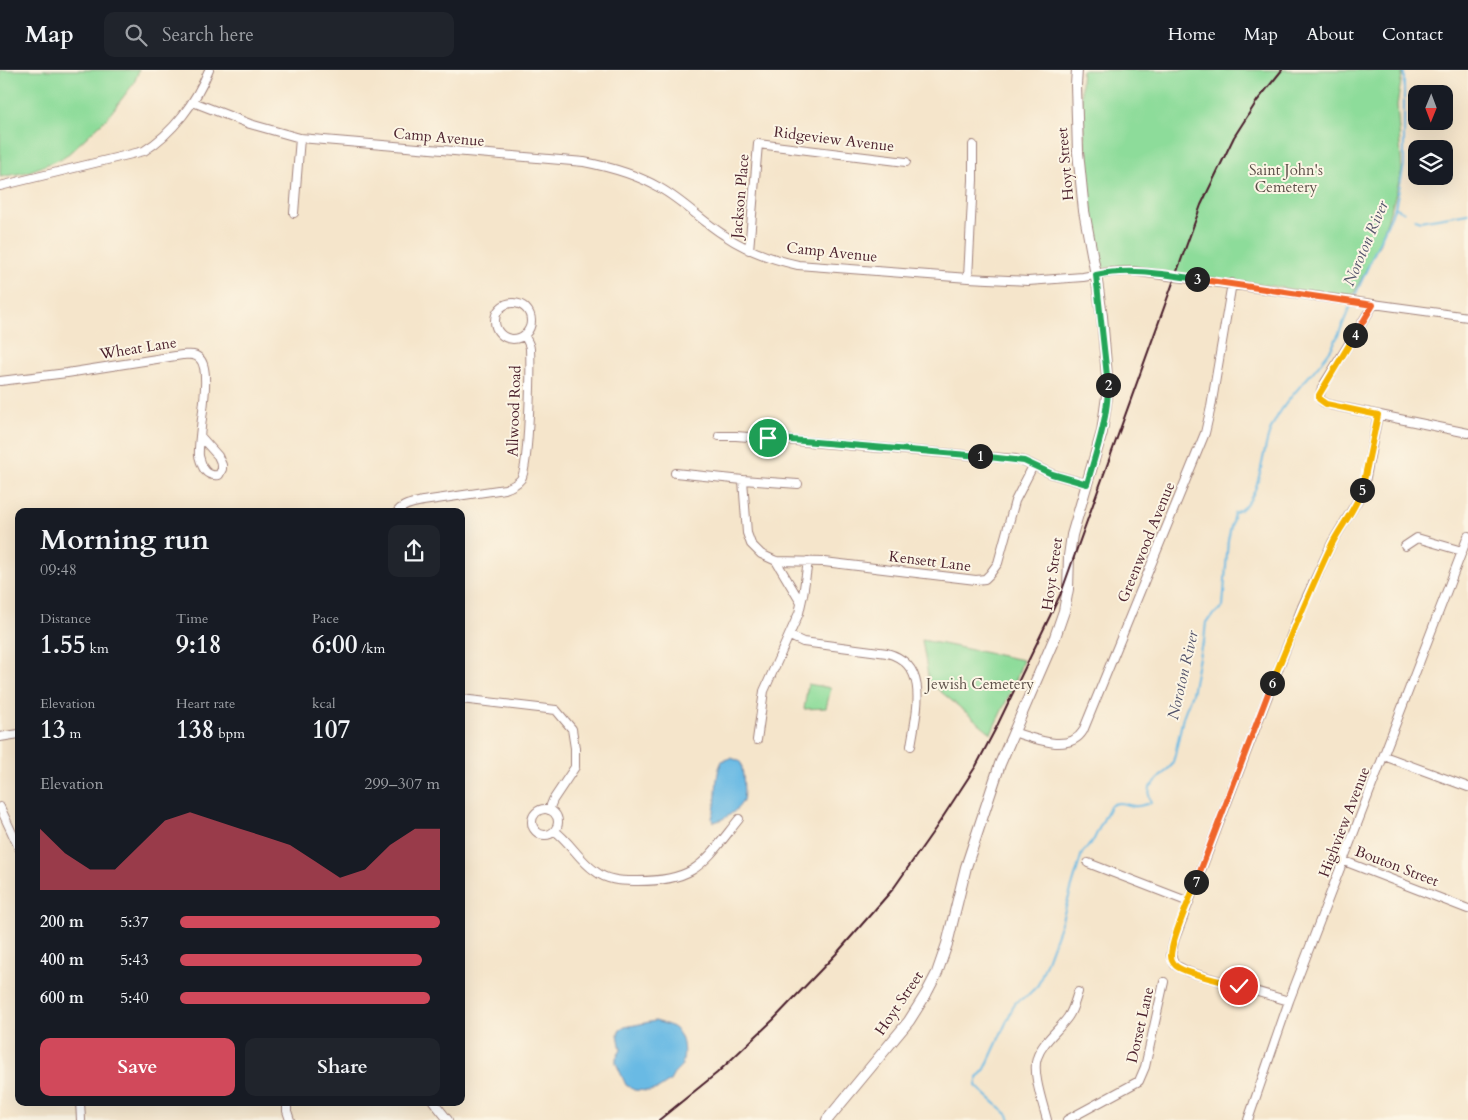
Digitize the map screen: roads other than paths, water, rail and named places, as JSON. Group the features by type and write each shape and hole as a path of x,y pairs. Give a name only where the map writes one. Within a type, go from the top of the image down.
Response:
{"main road":[{"name":"Hoyt Street","path":"827,1120 909,1020 933,980 947,944 963,879 1000,764 1062,618 1068,589 1070,545 1102,432 1108,389 1096,275 1084,212 1078,152 1077,70"}],"street":[{"path":"0,186 144,151 159,142 193,102 208,70"},
{"name":"Camp Avenue","path":"193,102 250,124 300,138 584,162 610,167 659,187 724,235 749,250 772,259 798,265 1028,281 1132,271 1232,283 1349,302 1468,317"},
{"path":"294,212 300,138"},
{"name":"Jackson Place","path":"749,250 758,144"},
{"name":"Ridgeview Avenue","path":"758,144 906,162"},
{"path":"968,278 973,145"},
{"name":"Greenwood Avenue","path":"1013,732 1064,743 1075,740 1083,731 1204,433 1212,400 1232,283"},
{"name":"Allwood Road","path":"510,304 525,308 530,318 530,324 524,334 520,337 509,338 500,333 497,329 495,318 500,309 510,304"},
{"path":"1373,305 1323,386 1319,399 1331,405 1468,433"},
{"name":"Allwood Road","path":"401,508 423,501 505,489 512,487 520,480 525,467 527,449 530,376 530,346 524,334"},
{"name":"Wheat Lane","path":"0,380 67,373 182,355 196,355 202,360 205,371 199,452 202,466 207,474 210,476 218,475 222,469 220,460 201,437"},
{"path":"1289,1001 1188,972 1175,965 1171,955 1174,941 1302,608 1333,541 1361,495 1378,415"},
{"path":"719,436 1006,458 1024,461 1052,474 1087,484"},
{"name":"Kensett Lane","path":"776,561 808,561 968,580 985,578 995,569 998,563 1015,502 1033,466"},
{"path":"675,473 798,484"},
{"path":"743,480 747,533 751,544 760,554 776,561 801,603"},
{"name":"Highview Avenue","path":"1248,1120 1289,1001 1468,536"},
{"path":"1405,546 1417,538 1462,551"},
{"path":"757,740 764,691 790,636 801,603 808,561"},
{"path":"790,636 803,642 887,653 894,655 905,663 914,674 918,689 911,746"},
{"path":"465,699 556,710 572,729 575,748 575,768 553,800 549,810"},
{"path":"0,737 15,735"},
{"path":"1384,756 1468,786"},
{"path":"0,807 15,839"},
{"path":"545,809 549,810 553,812 558,823 555,830 548,835 540,834 536,832 532,820 536,812 545,809"},
{"path":"555,830 588,866 602,876 624,881 654,882 672,880 698,868 739,819"},
{"name":"Bouton Street","path":"1344,861 1468,909"},
{"path":"1088,863 1189,902"},
{"name":"Dorset Lane","path":"1067,1120 1139,1081 1145,1067 1164,982"},
{"path":"1047,1120 1037,1074 1037,1057 1068,1016 1074,1006 1078,992"},
{"path":"80,1106 81,1120"},
{"path":"286,1106 286,1111 290,1120"},
{"path":"437,1106 448,1120"}],"water":[{"path":"730,758 741,763 744,782 743,800 731,814 714,822 712,818 719,768 722,761"},
{"path":"655,1021 678,1031 684,1051 682,1065 670,1081 658,1089 649,1091 634,1090 626,1085 616,1063 616,1058 621,1050 618,1034 625,1027"}],"waterway":[{"name":"Noroton River","path":"1353,300 1395,207 1404,166 1404,70"},
{"path":"1395,207 1404,212"},
{"path":"1415,219 1420,221 1468,213"},
{"name":"Noroton River","path":"1010,1120 1008,1115 976,1086 978,1077 985,1069 1015,1003 1028,995 1038,985 1062,920 1082,853 1093,841 1110,806 1119,803 1136,806 1151,803 1149,796 1150,787 1172,765 1183,717 1192,693 1201,647 1204,641 1206,622 1223,606 1228,540 1234,513 1243,508 1256,488 1267,439 1283,407 1331,349 1351,304"}],"railway":[{"path":"659,1120 717,1073 773,1020 836,954 893,889 976,766 1061,593 1201,205 1234,137 1257,101 1282,70"}],"park label":[{"name":"Saint John's Cemetery","path":"1286,178"},
{"name":"Jewish Cemetery","path":"980,684"}]}
